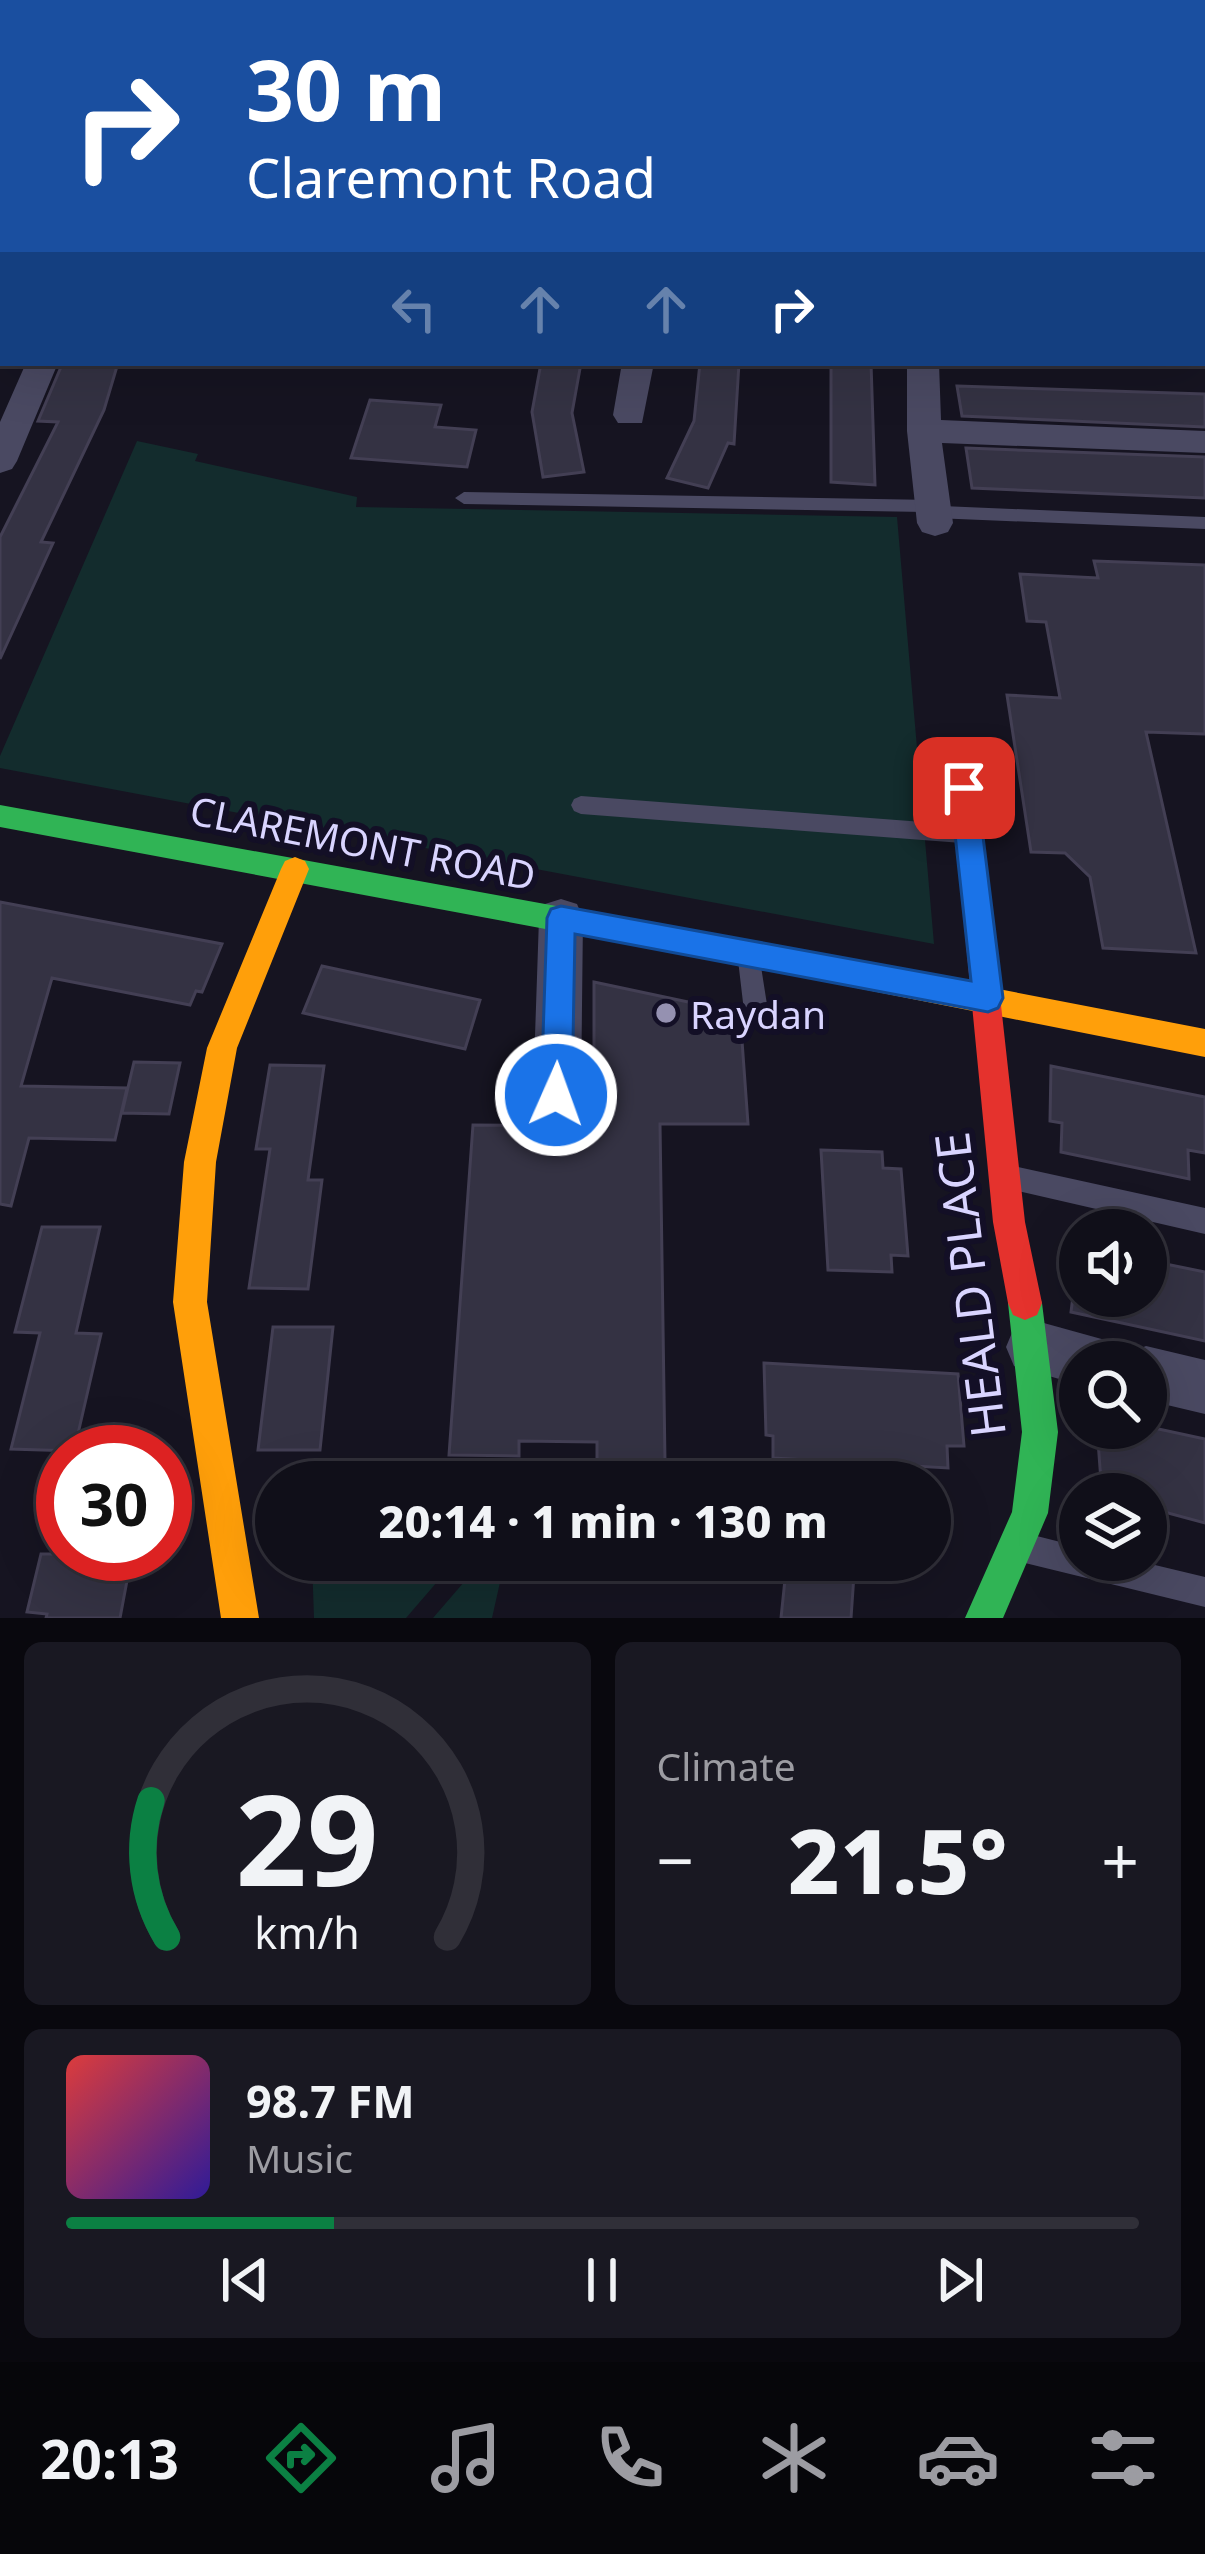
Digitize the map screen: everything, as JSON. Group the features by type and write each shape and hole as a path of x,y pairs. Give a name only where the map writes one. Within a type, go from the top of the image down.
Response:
{"street":[{"path":"0,460 41,366"},
{"path":"630,415 638,366"},
{"path":"923,366 924,431 934,514"},
{"path":"924,431 1205,442"},
{"name":"HEALD PLACE","path":"964,788 988,998 986,1031 1033,1347 1040,1432 1030,1513 984,1618"},
{"name":"CLAREMONT ROAD","path":"0,816 1205,1042"},
{"path":"240,1618 190,1303 200,1162 222,1048 296,868"},
{"path":"556,1095 561,918"},
{"path":"1033,1347 1059,1353"},
{"path":"1167,1378 1205,1387"}],"lane":[{"path":"464,498 1205,523"},
{"path":"581,805 969,835"},
{"path":"748,953 756,1011"},
{"path":"1004,1175 1205,1220"},
{"path":"1015,1546 1205,1592"}],"green space":[{"path":"137,441 198,454 195,461 357,497 356,507 897,517 934,944 0,768 0,756"},
{"path":"313,1581 438,1581 406,1618 314,1618"},
{"path":"465,1581 500,1581 492,1618 433,1618"}],"building":[{"path":"117,366 104,410 41,542 53,543 0,659 0,537 58,422 38,421 61,367"},
{"path":"540,366 580,366 572,413 584,472 543,477 532,412"},
{"path":"700,366 739,366 734,444 728,443 708,488 667,478 694,421"},
{"path":"831,366 871,366 875,485 831,482"},
{"path":"957,386 1205,394 1205,427 962,416"},
{"path":"370,400 441,405 435,427 476,430 467,467 351,458"},
{"path":"966,448 1205,457 1205,498 972,488"},
{"path":"1094,561 1205,565 1205,734 1146,732 1196,953 1103,948 1090,877 1065,853 1031,852 1007,695 1060,698 1046,622 1027,621 1020,574 1098,578"},
{"path":"0,902 222,944 202,992 196,991 190,1005 52,978 21,1086 127,1088 115,1140 29,1138 11,1206 0,1204"},
{"path":"322,966 480,1000 465,1049 303,1013"},
{"path":"594,982 740,1013 748,1124 660,1124 665,1461 597,1461 597,1442 519,1441 519,1456 449,1455 473,1125 594,1126"},
{"path":"134,1062 180,1063 169,1114 122,1113"},
{"path":"270,1065 324,1066 308,1180 322,1180 308,1289 249,1288 270,1149 256,1149"},
{"path":"1051,1066 1205,1097 1205,1153 1188,1150 1189,1179 1061,1152 1062,1123 1050,1121"},
{"path":"821,1150 882,1152 883,1168 901,1169 908,1256 891,1255 892,1272 828,1270"},
{"path":"42,1227 100,1227 76,1333 101,1334 80,1425 36,1425 36,1450 11,1449 40,1333 15,1332"},
{"path":"1167,1264 1205,1272 1205,1341 1094,1317 1167,1317"},
{"path":"273,1327 333,1327 320,1450 258,1450"},
{"path":"764,1363 958,1374 964,1446 947,1446 948,1461 773,1458 773,1436 766,1435"},
{"path":"1167,1431 1205,1439 1205,1523 1167,1513 1167,1473 1100,1473 1099,1449 1167,1449"},
{"path":"36,1575 36,1581 127,1581 120,1618 46,1618 47,1614 27,1612"},
{"path":"785,1581 854,1581 851,1618 781,1618"}],"traffic: fast":[{"path":"0,816 771,958"},
{"path":"984,1618 1030,1513 1040,1432 1025,1303"}],"traffic: slow":[{"path":"240,1618 190,1302 200,1162 222,1048 295,869"},
{"path":"771,958 1205,1043"}],"traffic: jam":[{"path":"964,788 1009,1222 1025,1303"}],"place":[{"name":"Raydan","path":"666,1013"}],"route":[{"path":"556,1095 561,918 988,998 964,788"}]}
